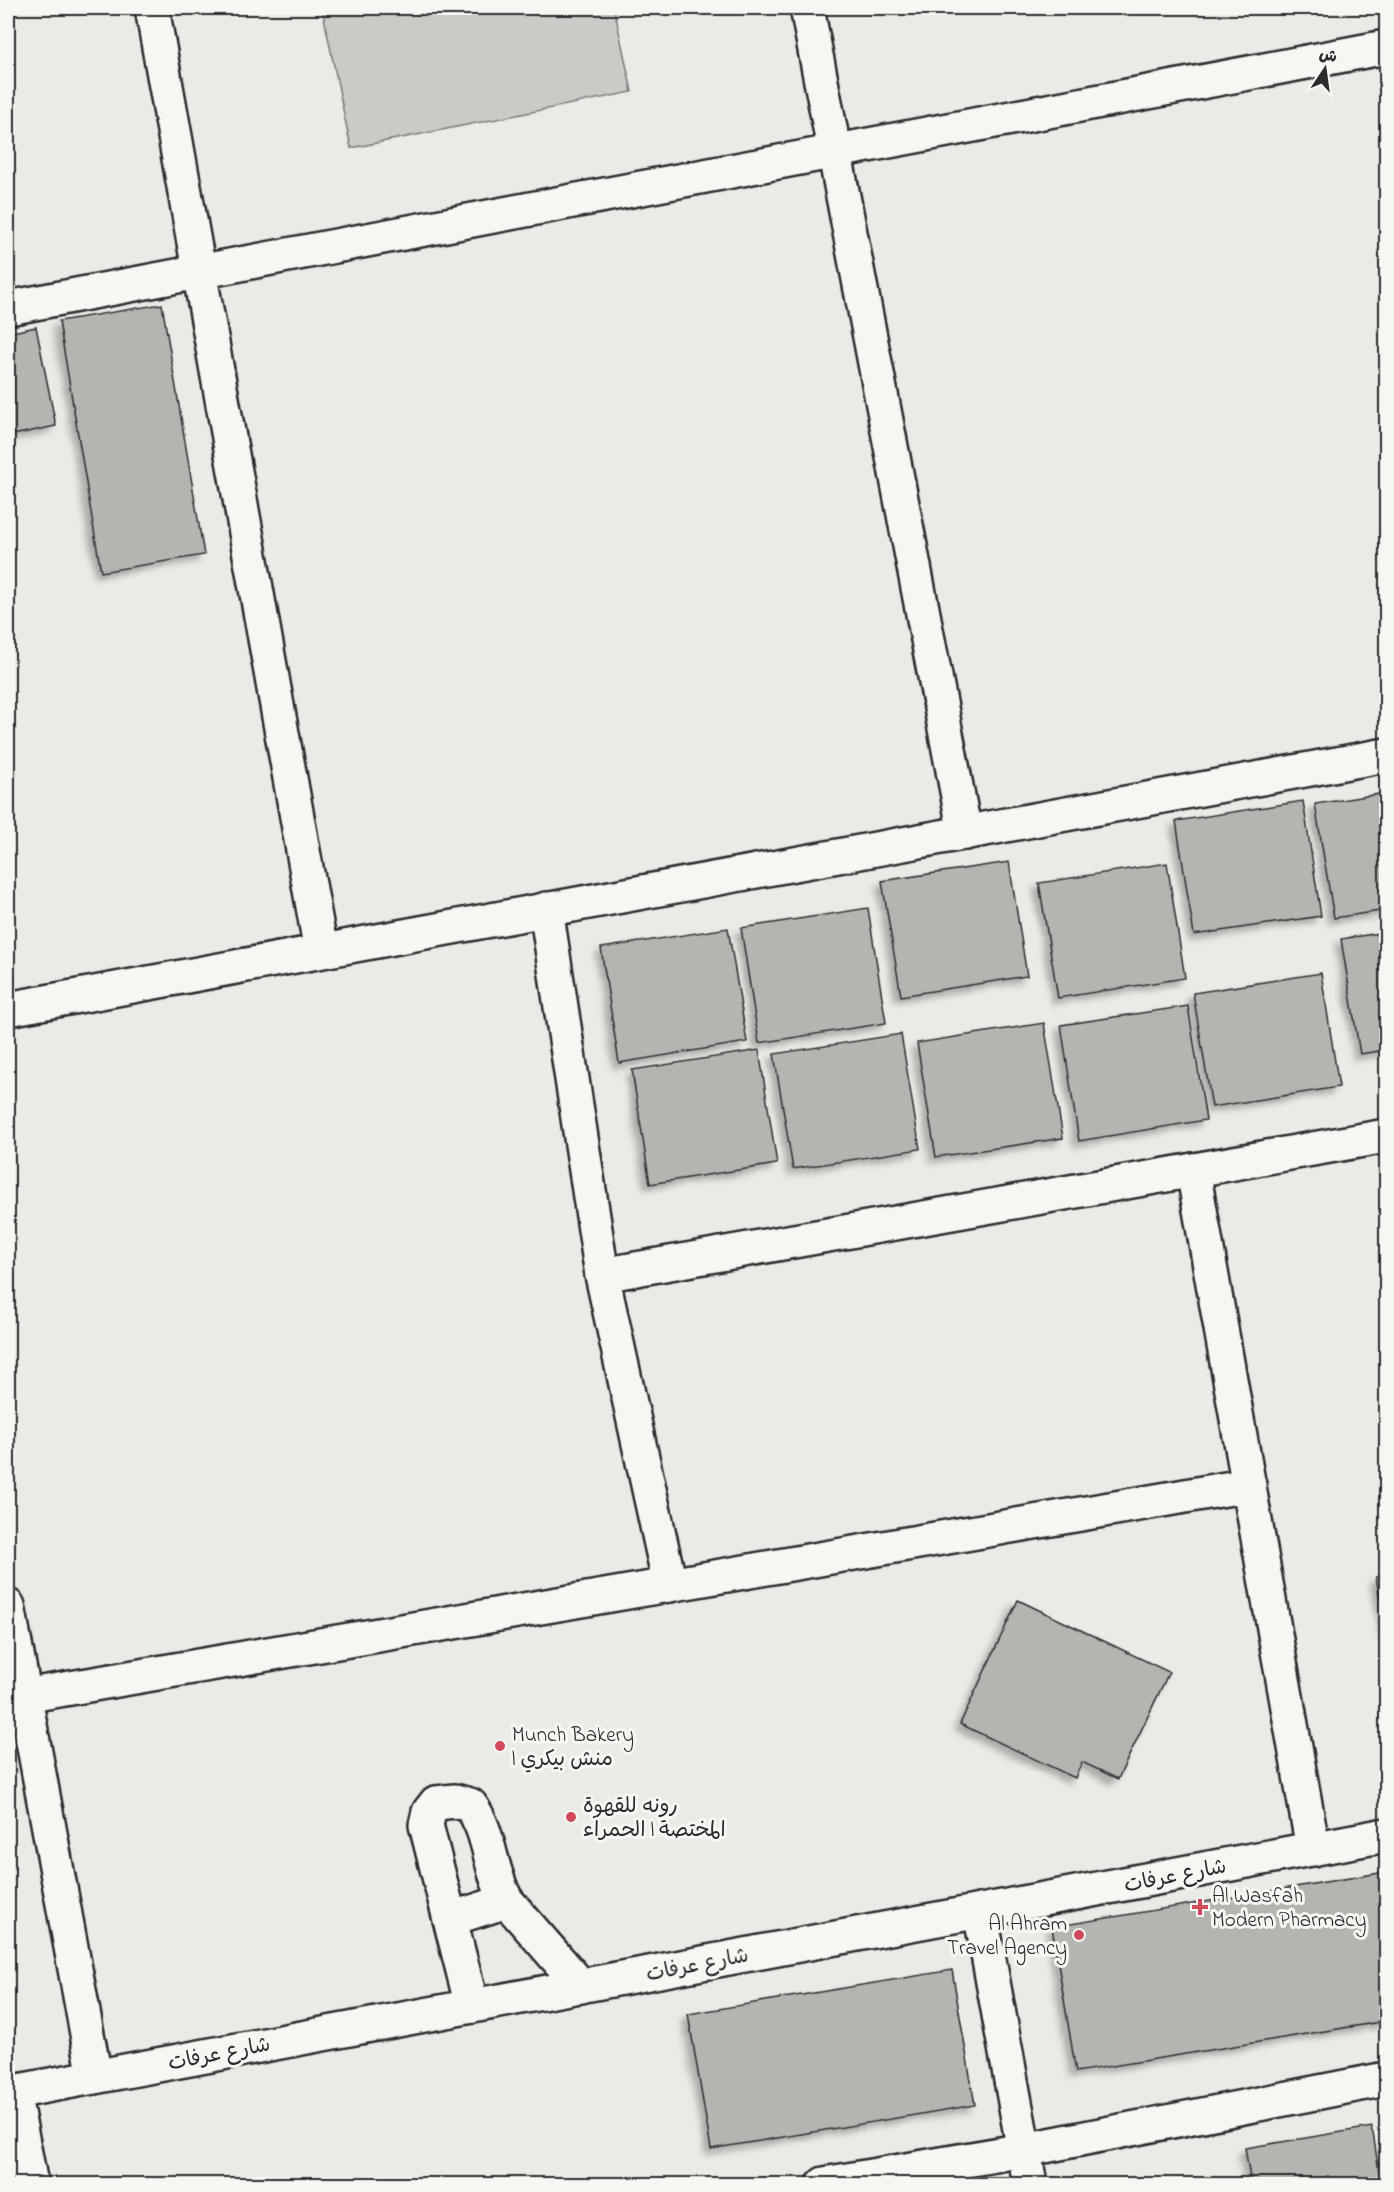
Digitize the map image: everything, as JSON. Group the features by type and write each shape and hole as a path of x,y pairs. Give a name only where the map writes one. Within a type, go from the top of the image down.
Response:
{"street":[{"path":"152,8 321,951"},
{"path":"807,8 965,833"},
{"path":"8,308 1386,46"},
{"path":"8,1009 1386,755"},
{"path":"546,909 602,1275 670,1585"},
{"path":"602,1275 1386,1136"},
{"path":"1193,1170 1313,1849"},
{"path":"24,1696 1249,1485"},
{"path":"8,1606 95,2077"},
{"path":"472,2006 426,1825 429,1812 436,1803 454,1801 470,1805 479,1817 500,1889 507,1901 581,1986"},
{"name":"شارع عرفات","path":"10,2093 1386,1835"},
{"path":"450,1919 507,1901"},
{"path":"980,1911 1030,2184"},
{"path":"824,2184 1024,2150 1386,2079"},
{"path":"10,2093 31,2184"}],"shaded area":[{"path":"322,8 614,8 632,92 351,148"}],"building":[{"path":"162,304 204,555 101,572 59,321"},
{"path":"36,327 56,426 8,436 8,333"},
{"path":"1386,793 1386,910 1334,918 1315,804"},
{"path":"1303,801 1321,916 1194,935 1176,821"},
{"path":"1009,862 1027,976 901,996 882,881"},
{"path":"1167,863 1185,978 1058,998 1039,883"},
{"path":"868,908 886,1023 759,1043 741,928"},
{"path":"728,928 747,1042 619,1063 601,948"},
{"path":"1386,932 1386,1050 1360,1054 1341,939"},
{"path":"1321,973 1339,1087 1212,1107 1193,993"},
{"path":"1188,1006 1206,1120 1079,1141 1061,1025"},
{"path":"1044,1023 1063,1138 936,1157 917,1043"},
{"path":"901,1034 920,1149 793,1169 774,1054"},
{"path":"759,1050 777,1164 650,1184 632,1070"},
{"path":"1386,1575 1386,1633 1376,1577"},
{"path":"1018,1600 1169,1672 1118,1779 1082,1762 1075,1778 960,1724"},
{"path":"1386,1872 1386,2021 1076,2072 1052,1927"},
{"path":"952,1970 975,2105 711,2149 688,2014"},
{"path":"1372,2127 1381,2184 1251,2184 1245,2148"}],"place":[{"name":"Munch Bakery | منش بيكري","path":"500,1746"},
{"name":"رونه للقهوة المختصة | الحمراء","path":"571,1817"},
{"name":"Al Wasfah Modern Pharmacy","path":"1200,1907"},
{"name":"Al Ahram Travel Agency","path":"1079,1935"}]}
